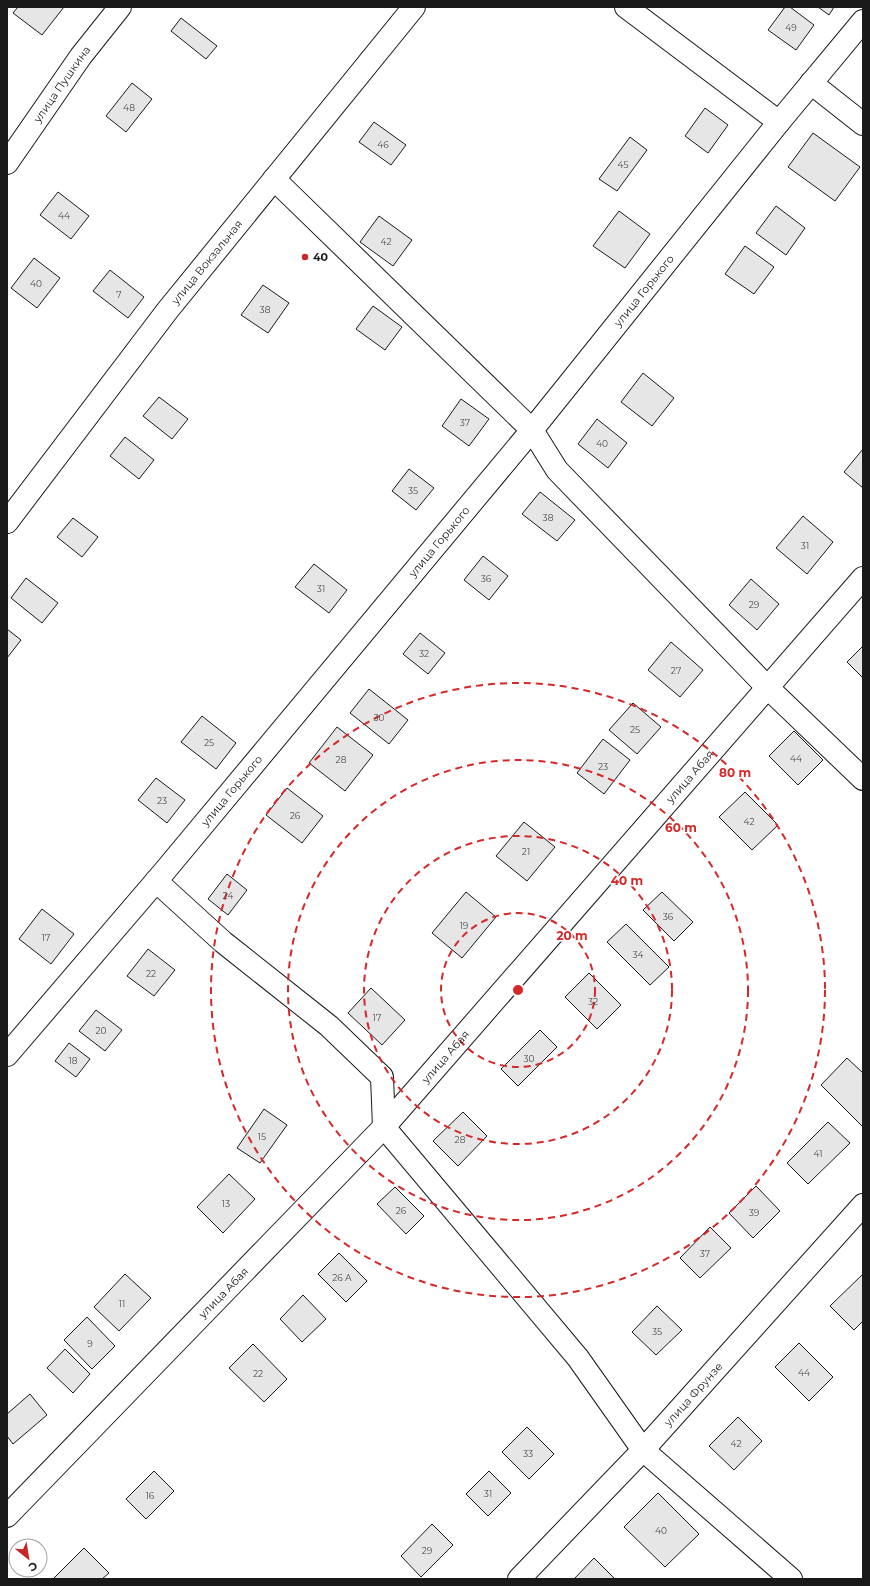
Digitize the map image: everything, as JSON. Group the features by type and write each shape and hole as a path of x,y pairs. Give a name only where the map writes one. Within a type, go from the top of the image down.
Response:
{"street":[{"name":"улица Пушкина","path":"7,163 81,56 120,7"},
{"name":"улица Вокзальная","path":"7,522 167,311 414,7"},
{"path":"626,7 779,122"},
{"name":"улица Горького","path":"7,1055 156,881 532,430 779,122 863,21"},
{"path":"811,83 863,124"},
{"path":"274,179 532,430 557,470 768,688 863,779"},
{"name":"улица Абая","path":"7,1516 384,1126 863,578"},
{"path":"156,881 223,942 329,1026 382,1077 384,1126 578,1358 643,1450 791,1579"},
{"name":"улица Фрунзе","path":"518,1579 643,1450 863,1205"}],"building":[{"path":"18,7 64,7 42,35 13,13"},
{"path":"785,7 790,7 814,25 796,50 768,30"},
{"path":"818,7 834,7 829,15"},
{"path":"181,18 217,46 206,59 171,31"},
{"path":"132,83 152,99 126,132 106,116"},
{"path":"705,108 728,125 708,153 685,136"},
{"path":"374,122 406,145 391,165 359,142"},
{"path":"813,133 860,167 835,201 788,167"},
{"path":"630,137 647,150 617,191 599,179"},
{"path":"58,192 89,216 71,239 40,215"},
{"path":"776,206 805,228 786,255 756,233"},
{"path":"619,211 650,234 625,268 593,246"},
{"path":"379,216 412,240 393,266 360,242"},
{"path":"745,246 774,267 754,294 725,274"},
{"path":"34,258 60,278 37,308 11,288"},
{"path":"110,270 144,297 128,318 93,291"},
{"path":"263,285 289,303 268,333 241,315"},
{"path":"373,306 402,327 385,350 356,329"},
{"path":"643,373 674,398 652,426 621,402"},
{"path":"159,397 188,419 172,439 143,416"},
{"path":"461,399 489,419 469,446 442,426"},
{"path":"597,419 627,443 608,468 578,444"},
{"path":"125,437 154,460 139,479 110,456"},
{"path":"863,449 863,488 844,472"},
{"path":"409,469 434,488 416,510 392,491"},
{"path":"540,492 575,520 557,541 522,514"},
{"path":"803,516 833,542 807,574 776,548"},
{"path":"73,518 98,537 82,557 57,537"},
{"path":"483,556 508,576 489,600 464,580"},
{"path":"314,564 347,590 329,613 295,587"},
{"path":"26,578 58,603 42,623 11,598"},
{"path":"751,579 779,604 757,630 729,605"},
{"path":"7,629 21,640 7,658"},
{"path":"420,633 445,653 428,674 403,654"},
{"path":"671,642 703,670 680,697 648,670"},
{"path":"863,646 863,678 847,662"},
{"path":"369,689 408,720 389,744 350,713"},
{"path":"633,703 661,727 637,754 609,730"},
{"path":"202,716 236,743 216,769 181,742"},
{"path":"337,727 373,755 345,791 309,763"},
{"path":"794,731 823,760 798,785 769,756"},
{"path":"603,739 630,760 604,794 577,773"},
{"path":"156,778 185,800 167,823 138,800"},
{"path":"287,788 323,816 302,843 266,815"},
{"path":"745,792 778,825 752,850 719,817"},
{"path":"524,822 555,847 527,881 496,856"},
{"path":"227,874 247,890 228,915 208,899"},
{"path":"466,892 496,917 462,958 432,933"},
{"path":"662,892 693,922 674,941 643,910"},
{"path":"42,909 74,934 51,964 19,939"},
{"path":"626,924 669,967 650,985 607,942"},
{"path":"148,949 175,970 154,996 127,976"},
{"path":"589,973 621,1005 597,1029 565,997"},
{"path":"371,988 405,1020 382,1045 348,1013"},
{"path":"96,1010 122,1030 105,1051 79,1031"},
{"path":"540,1030 557,1047 518,1086 501,1069"},
{"path":"69,1043 90,1059 76,1077 55,1061"},
{"path":"847,1058 863,1073 863,1127 821,1085"},
{"path":"264,1109 287,1125 260,1163 237,1148"},
{"path":"463,1112 487,1136 458,1166 433,1141"},
{"path":"828,1122 850,1143 808,1184 787,1163"},
{"path":"229,1174 255,1199 223,1233 197,1207"},
{"path":"756,1186 780,1211 753,1238 729,1213"},
{"path":"395,1187 424,1216 406,1234 377,1204"},
{"path":"710,1227 731,1248 700,1278 680,1258"},
{"path":"339,1253 367,1281 346,1302 318,1274"},
{"path":"125,1274 151,1298 119,1331 94,1307"},
{"path":"863,1274 863,1321 854,1330 830,1306"},
{"path":"303,1295 326,1319 302,1342 280,1319"},
{"path":"657,1306 682,1330 656,1355 632,1332"},
{"path":"87,1317 115,1346 92,1369 64,1340"},
{"path":"799,1343 833,1377 809,1401 775,1367"},
{"path":"253,1344 287,1379 264,1402 229,1368"},
{"path":"65,1349 90,1374 73,1393 47,1368"},
{"path":"30,1394 47,1415 13,1444 7,1436 7,1414"},
{"path":"738,1417 762,1441 734,1470 709,1446"},
{"path":"527,1427 554,1454 529,1479 502,1452"},
{"path":"154,1471 174,1491 146,1519 126,1499"},
{"path":"489,1471 511,1493 488,1516 466,1494"},
{"path":"658,1493 699,1534 665,1567 624,1527"},
{"path":"432,1524 453,1545 421,1577 401,1556"},
{"path":"84,1548 109,1573 102,1579 55,1579 54,1578"},
{"path":"594,1558 615,1579 574,1579"}],"place":[{"name":"40","path":"305,257"}]}
